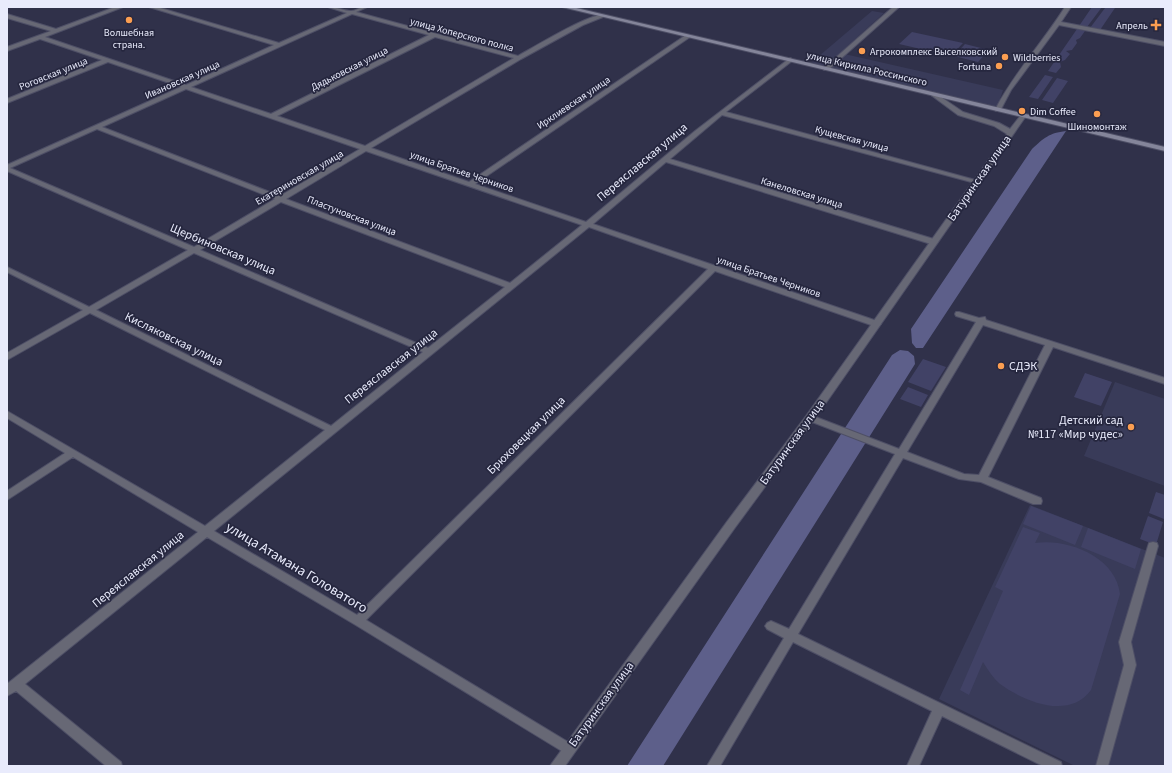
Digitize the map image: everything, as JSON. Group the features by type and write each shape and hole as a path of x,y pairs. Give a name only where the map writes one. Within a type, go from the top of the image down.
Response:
{"main road":[{"name":"улица Кирилла Россинского","path":"565,7 1165,149"}],"street":[{"path":"7,49 120,7"},
{"path":"152,7 279,45"},
{"name":"улица Хоперского полка","path":"331,7 519,58"},
{"name":"Ивановская улица","path":"7,168 364,7"},
{"path":"826,69 896,7"},
{"path":"998,110 1008,90 1058,23 1068,7"},
{"path":"7,16 57,31"},
{"name":"Екатериновская улица","path":"7,357 367,149 519,58 581,24 601,16"},
{"path":"1058,23 1165,44"},
{"name":"Дядьковская улица","path":"272,116 434,35"},
{"name":"Ирклиевская улица","path":"470,184 688,36"},
{"name":"улица Братьев Черников","path":"41,37 877,324"},
{"name":"Роговская улица","path":"7,101 107,60"},
{"name":"Переяславская улица","path":"12,687 511,286 697,132 790,60"},
{"path":"934,94 964,115 1000,126 1011,134"},
{"name":"Кущевская улица","path":"721,113 977,182"},
{"name":"Батуринская улица","path":"557,766 810,418 1023,116"},
{"name":"Пластуновская улица","path":"97,127 281,199 511,286"},
{"name":"Канеловская улица","path":"665,160 934,242"},
{"name":"Щербиновская улица","path":"7,168 429,352"},
{"name":"Брюховецкая улица","path":"358,621 713,268"},
{"name":"Кисляковская улица","path":"7,269 330,430"},
{"path":"960,314 1165,381"},
{"path":"713,766 982,320"},
{"path":"982,479 1050,344"},
{"name":"улица Атамана Головатого","path":"7,414 206,530 569,750"},
{"path":"810,418 963,477 982,479 1037,501"},
{"path":"7,496 72,453"},
{"path":"1102,766 1130,665 1130,659 1125,648 1125,642 1153,546"},
{"path":"771,626 1056,766"},
{"path":"12,687 116,766"},
{"path":"913,766 939,708"}],"shaded area":[{"path":"1092,7 1102,7 1087,27 1079,26"},
{"path":"1105,8 1115,8 1100,30 1090,28"},
{"path":"872,11 884,13 840,53 1003,90 998,106 993,107 814,64 812,62"},
{"path":"1077,29 1085,31 1080,38 1076,40 1077,43 1072,50 1066,51 1070,54 1065,60 1060,62 1061,67 1056,73 1048,71"},
{"path":"912,32 963,43 951,56 899,44"},
{"path":"965,44 989,50 978,62 954,56"},
{"path":"1045,75 1053,77 1038,99 1029,97"},
{"path":"1057,78 1068,81 1053,103 1042,100"},
{"path":"1066,131 923,348 916,348 912,343 911,329 1032,149 1047,137 1055,133"},
{"path":"900,350 908,351 914,356 915,364 663,766 627,766 892,355"},
{"path":"923,359 946,367 931,391 908,382"},
{"path":"1085,373 1112,382 1101,406 1074,397"},
{"name":"Детский сад №117 «Мир чудес»","path":"1115,382 1165,399 1165,486 1084,456"},
{"path":"908,387 928,395 921,407 900,399"},
{"path":"1156,492 1165,495 1164,519 1149,513"},
{"path":"1030,505 1165,558 1165,766 1075,766 939,699"},
{"path":"1031,506 1083,526 1075,545 1023,524"},
{"path":"1148,516 1163,522 1156,545 1140,539"},
{"path":"1023,527 1040,533 1035,543 1048,542 1062,544 1075,547 1088,553 1100,560 1110,570 1117,581 1120,594 1091,690 1082,699 1071,704 1059,706 1047,705 1022,697 1000,684 993,677 983,662 969,695 960,690 1003,591 995,587"},
{"path":"1088,528 1141,549 1135,569 1081,547"}],"place":[{"name":"Волшебная страна.","path":"129,20"},
{"name":"Апрель","path":"1156,25"},
{"name":"Агрокомплекс Выселковский","path":"862,51"},
{"name":"Wildberries","path":"1005,57"},
{"name":"Fortuna","path":"999,66"},
{"name":"Dim Coffee","path":"1022,111"},
{"name":"Шиномонтаж","path":"1097,114"},
{"name":"СДЭК","path":"1001,366"},
{"name":"Детский сад №117 «Мир чудес»","path":"1131,427"}]}
